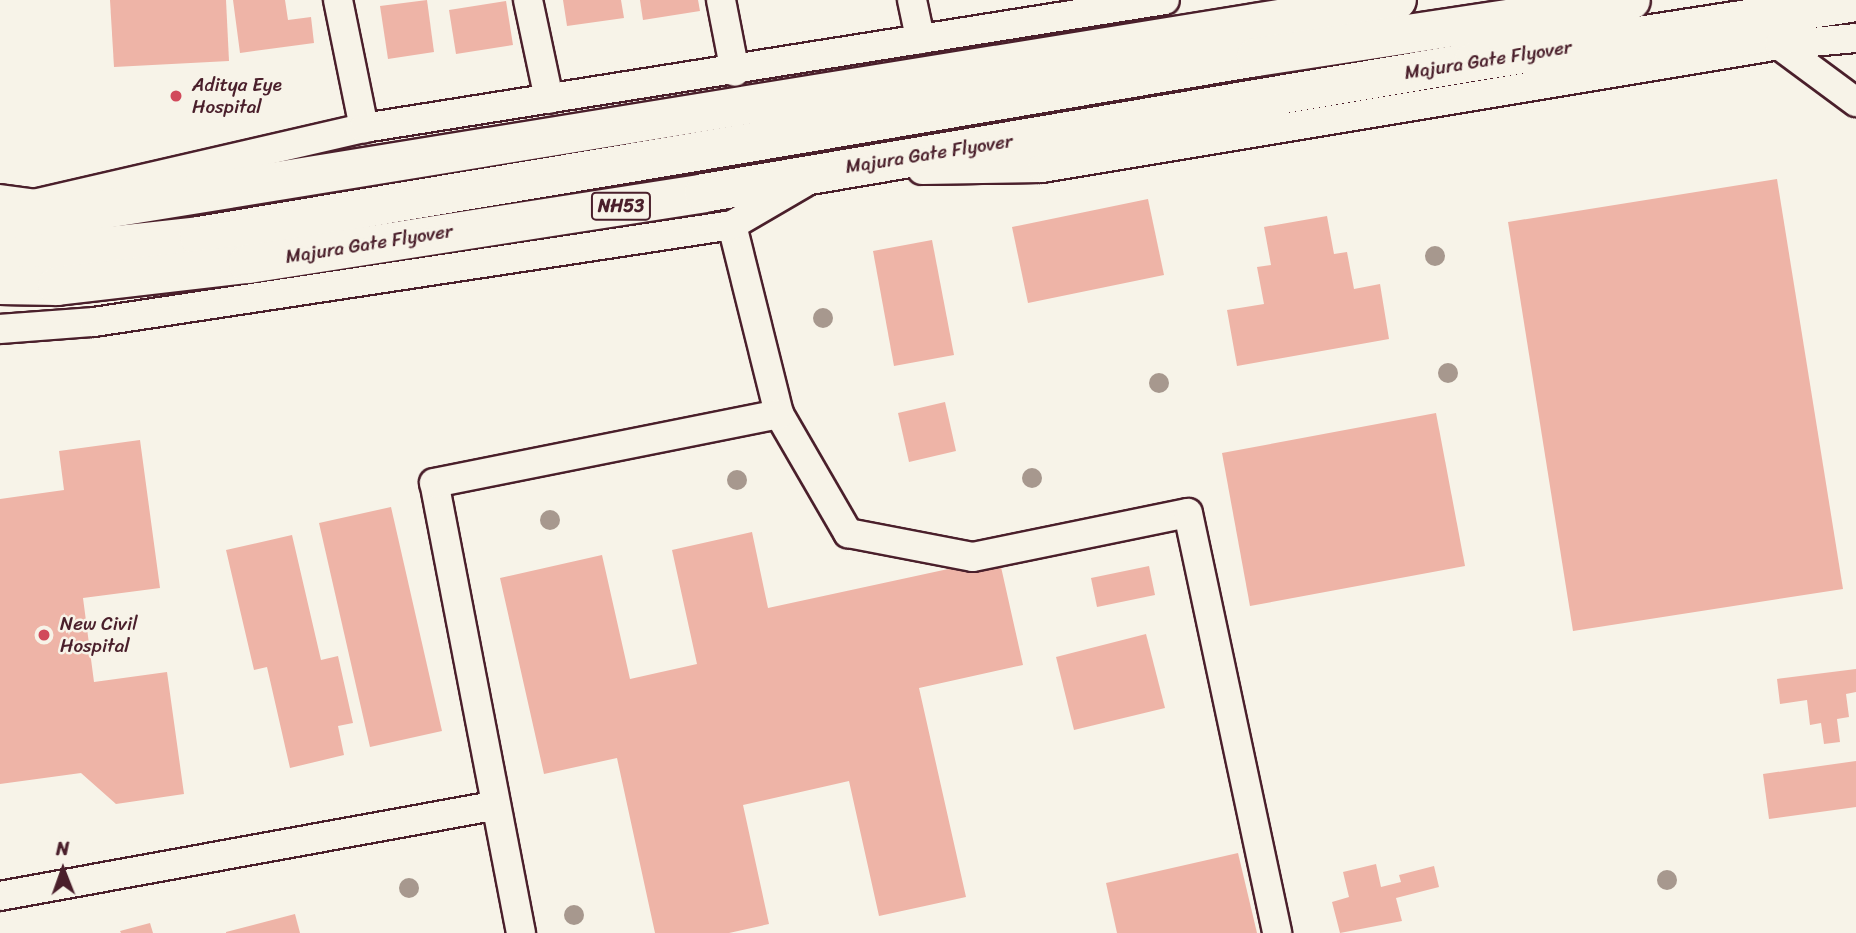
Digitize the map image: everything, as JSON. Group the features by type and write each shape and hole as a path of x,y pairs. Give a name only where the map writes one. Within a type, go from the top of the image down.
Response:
{"highway":[{"path":"0,204 1397,0"},
{"name":"Majura Gate Flyover","path":"0,258 199,236 1256,57 1631,0"},
{"name":"Majura Gate Flyover","path":"0,285 57,286 207,269 1856,2"}],"street":[{"path":"338,0 364,128"},
{"path":"528,0 549,99"},
{"path":"721,0 735,72"},
{"path":"912,0 920,39"},
{"path":"0,204 34,204 364,128 735,72 1165,0"},
{"path":"0,329 94,322 732,225 824,171 1042,168 1779,44 1856,38"},
{"path":"1779,44 1856,102"},
{"path":"732,225 779,414 848,533 974,557 1188,513 1277,933"},
{"path":"521,933 494,806 434,483 779,414"},
{"path":"0,896 494,806"}],"building":[{"path":"110,0 226,0 229,61 114,67"},
{"path":"233,0 285,0 288,20 311,17 314,43 240,53"},
{"path":"427,0 434,52 388,59 380,6"},
{"path":"563,0 621,0 624,18 567,26"},
{"path":"640,0 698,0 700,11 643,20"},
{"path":"506,1 513,45 456,54 449,10"},
{"path":"1777,179 1843,589 1573,631 1508,222"},
{"path":"1148,199 1164,275 1028,303 1012,227"},
{"path":"1327,216 1334,254 1347,252 1354,289 1380,284 1389,339 1237,366 1227,310 1264,304 1257,267 1271,265 1264,227"},
{"path":"932,240 954,355 894,366 873,251"},
{"path":"945,402 956,451 909,462 898,413"},
{"path":"1436,413 1465,566 1250,606 1222,453"},
{"name":"New Civil Hospital","path":"140,440 160,588 83,598 94,682 167,672 184,794 116,804 81,773 0,784 0,499 64,490 59,451"},
{"path":"391,507 442,731 370,747 319,523"},
{"path":"752,532 768,608 999,558 1023,665 919,688 966,897 879,916 849,781 743,805 769,924 729,933 655,933 617,758 544,774 500,578 602,555 630,679 697,664 672,550"},
{"path":"292,535 321,660 338,656 353,723 338,726 344,755 290,768 267,667 254,670 226,550"},
{"path":"1149,566 1155,595 1097,607 1091,578"},
{"path":"1146,634 1165,708 1074,730 1056,657"},
{"path":"1856,669 1856,692 1846,694 1849,717 1837,719 1840,742 1824,744 1821,723 1810,725 1807,700 1780,704 1777,679"},
{"path":"1856,761 1856,807 1769,819 1763,774"},
{"path":"1238,853 1257,933 1117,933 1106,883"},
{"path":"1376,864 1381,887 1401,882 1399,875 1434,866 1439,887 1396,898 1402,921 1340,933 1332,902 1349,897 1343,872"},
{"path":"295,914 300,933 226,933 226,932"},
{"path":"150,923 153,933 120,931"}],"place":[{"name":"Aditya Eye Hospital","path":"176,96"},
{"name":"New Civil Hospital","path":"44,635"}]}
